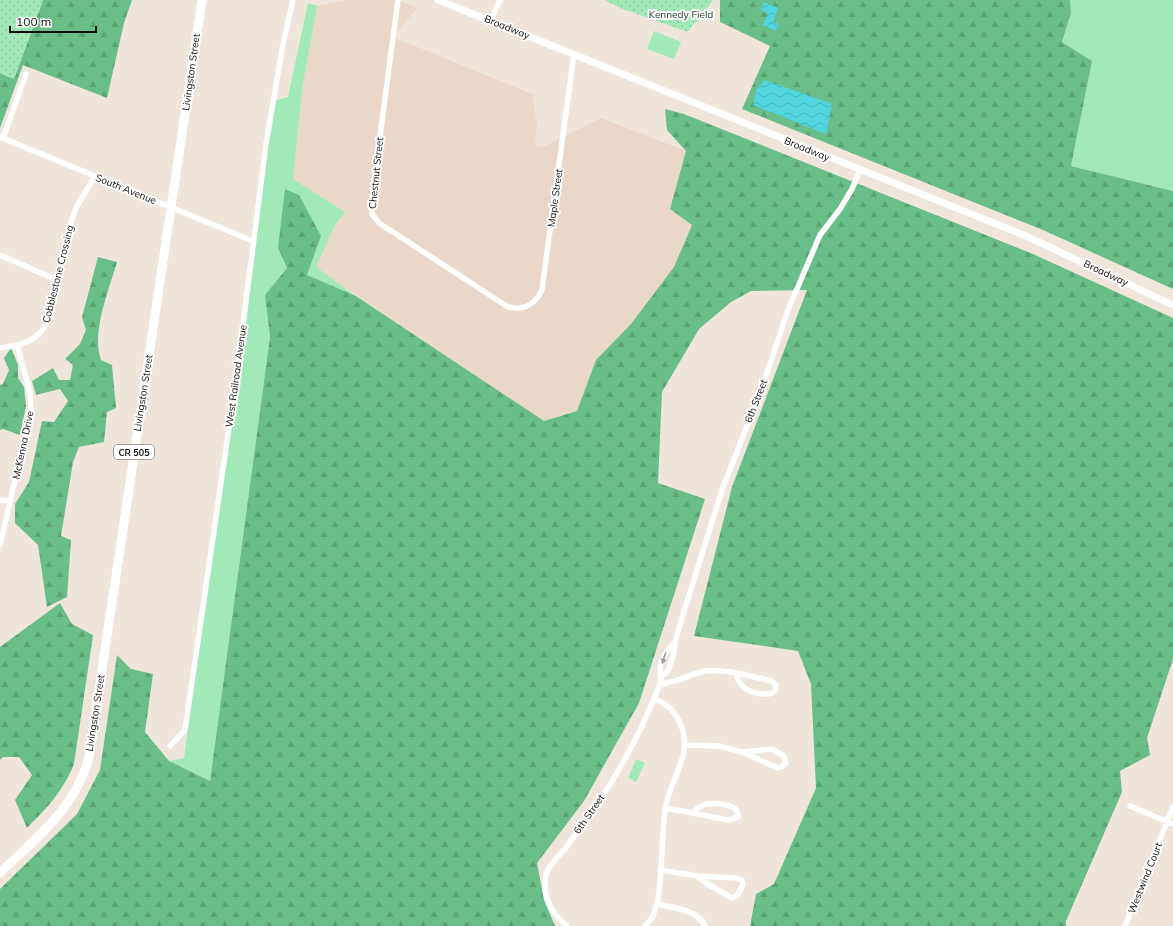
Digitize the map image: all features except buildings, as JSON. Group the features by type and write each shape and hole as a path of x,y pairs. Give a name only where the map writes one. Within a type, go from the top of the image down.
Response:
{"main road":[{"name":"Livingston Street","path":"0,873 68,804 81,781 87,763 202,0"}],"street":[{"name":"West Railroad Avenue","path":"170,746 185,730 236,380 253,241 276,77 293,0"},
{"name":"Chestnut Street","path":"398,0 371,204 372,214 378,223 500,303"},
{"name":"Broadway","path":"438,0 1026,236 1173,305"},
{"path":"491,20 500,0"},
{"name":"Maple Street","path":"500,303 514,308 527,307 536,300 542,289 574,54"},
{"path":"1,137 26,74"},
{"name":"South Avenue","path":"1,137 253,241"},
{"name":"6th Street","path":"567,926 556,917 549,904 546,885 548,871 586,821 608,787 639,734 662,676 668,671 674,652 674,642 722,490 762,388 788,310 820,235 840,209 852,189 860,170"},
{"name":"Cobblestone Crossing","path":"0,348 17,345 36,337 46,325 72,219 77,206 94,176"},
{"path":"0,255 57,280"},
{"name":"McKenna Drive","path":"0,544 31,406 30,392 17,345"},
{"path":"0,500 10,501"},
{"path":"660,684 680,681 710,671 737,674 772,681 776,685 775,691 765,694 744,689 738,683 737,674"},
{"path":"645,926 652,918 657,904 665,808 682,762 685,746 682,727 674,712 661,702 654,699"},
{"path":"685,746 719,746 742,752 778,768 786,762 781,753 772,749 742,752"},
{"path":"665,808 728,820 736,818 738,815 734,807 714,803 703,805 693,813"},
{"path":"1130,806 1170,822"},
{"name":"Westwind Court","path":"1125,926 1170,822 1173,807"},
{"path":"660,870 698,876 736,878 742,880 744,884 738,895 732,898 704,882 698,876"},
{"path":"657,904 692,913 702,920 705,926"}],"shaded area":[{"path":"349,0 398,0 417,8 393,37 532,94 537,124 535,145 543,147 601,118 686,151 670,209 692,225 674,267 631,324 596,361 577,411 544,421 315,267 334,227 345,212 293,179 302,90 317,6"}],"green space":[{"path":"0,0 43,0 14,79 0,73"},
{"path":"43,0 132,0 124,23 107,98 23,65 0,128 0,73 14,79"},
{"name":"Kennedy Field","path":"605,0 713,0 698,22 695,22 688,32 620,8"},
{"path":"720,0 1070,0 1071,13 1062,42 1092,61 1071,166 1173,191 1173,289 1043,230 742,109 770,46 720,22"},
{"path":"1070,0 1173,0 1173,191 1071,166 1092,61 1062,42 1071,13"},
{"path":"308,3 317,6 302,90 293,179 345,212 334,227 316,267 356,296 307,275 321,236 278,248 287,268 265,295 270,337 210,781 169,761 184,758 273,101 288,97"},
{"path":"654,31 681,42 674,59 647,49"},
{"path":"665,109 684,114 1033,254 1173,318 1173,659 1147,738 1150,755 1120,771 1122,792 1066,921 1066,926 750,926 756,894 774,884 816,788 811,684 798,651 694,636 732,487 807,290 751,291 731,302 699,329 662,392 658,483 705,499 639,703 584,801 537,863 544,900 555,926 0,926 0,889 77,814 100,770 117,655 131,669 153,674 145,732 169,761 210,781 270,337 265,295 287,268 278,248 285,189 299,195 321,236 307,275 356,296 544,421 577,411 596,360 631,324 674,267 692,225 670,209 686,151 667,130"},
{"path":"98,257 117,262 102,311 98,337 98,349 101,360 112,365 116,408 107,412 104,442 79,447 73,462 61,536 71,540 67,597 47,607 38,545 15,523 15,504 29,482 42,421 54,422 68,401 60,389 36,395 32,381 53,368 59,380 70,380 73,365 65,359 80,344 86,330 82,317"},
{"path":"11,348 18,365 18,378 24,387 26,406 20,435 3,429 0,430 0,385 3,384 9,370 4,358"},
{"path":"60,603 72,624 93,635 74,764 60,791 42,813 27,828 15,800 32,775 19,757 3,757 0,760 0,647"},
{"path":"636,759 645,763 636,782 628,778"}],"water":[{"path":"764,2 778,8 773,22 779,24 776,31 763,25 768,13 761,10"},
{"path":"765,80 832,104 826,134 753,105 756,90"}]}
